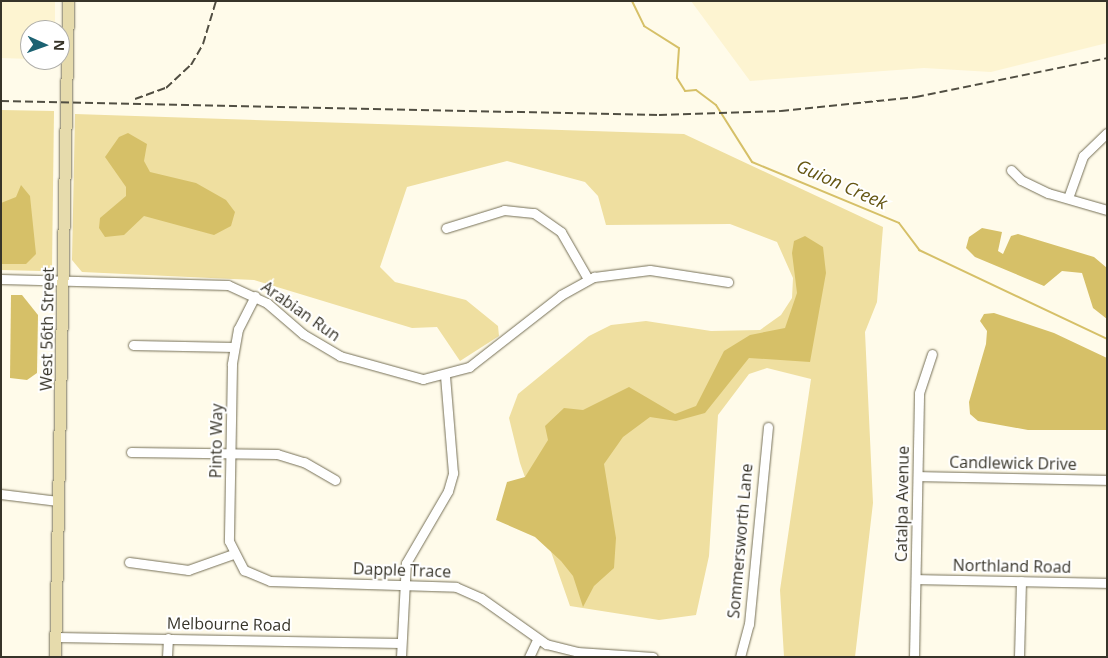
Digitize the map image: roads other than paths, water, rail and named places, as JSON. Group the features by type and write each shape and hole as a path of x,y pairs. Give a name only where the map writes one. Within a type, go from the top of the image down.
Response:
{"main road":[{"name":"West 56th Street","path":"55,657 64,280 68,1"}],"street":[{"path":"1068,198 1083,156 1107,133"},
{"path":"1011,170 1021,180 1068,198 1107,210"},
{"path":"446,228 501,210 534,213 561,232 588,279"},
{"name":"Arabian Run","path":"1,280 210,282 254,296 340,356 410,378 446,376 479,361 561,294 588,279 643,270 728,282"},
{"name":"Pinto Way","path":"233,554 229,541 234,347 239,328 254,296"},
{"path":"134,345 234,347"},
{"name":"Catalpa Avenue","path":"914,657 919,393 932,354"},
{"path":"401,657 404,584 408,559 448,491 453,473 446,376"},
{"name":"Sommersworth Lane","path":"740,657 749,624 768,427"},
{"path":"131,452 230,453 292,458 334,480"},
{"name":"Candlewick Drive","path":"918,476 1107,480"},
{"path":"1,494 58,501"},
{"path":"129,562 188,570 233,554"},
{"name":"Dapple Trace","path":"233,554 249,574 267,581 404,584 468,591 537,640 576,652 653,657"},
{"name":"Northland Road","path":"916,579 1107,583"},
{"path":"1019,657 1021,581"},
{"name":"Melbourne Road","path":"56,637 401,643"},
{"path":"167,657 168,638"},
{"path":"529,657 537,640"}],"waterway":[{"name":"Guion Creek","path":"632,1 644,26 679,48 677,78 685,91 696,90 716,105 752,162 899,223 919,250 1107,339"}],"railway":[{"path":"135,99 166,88 191,65 203,44 216,1"},
{"path":"1,101 659,115 781,111 916,97 1107,58"}]}
